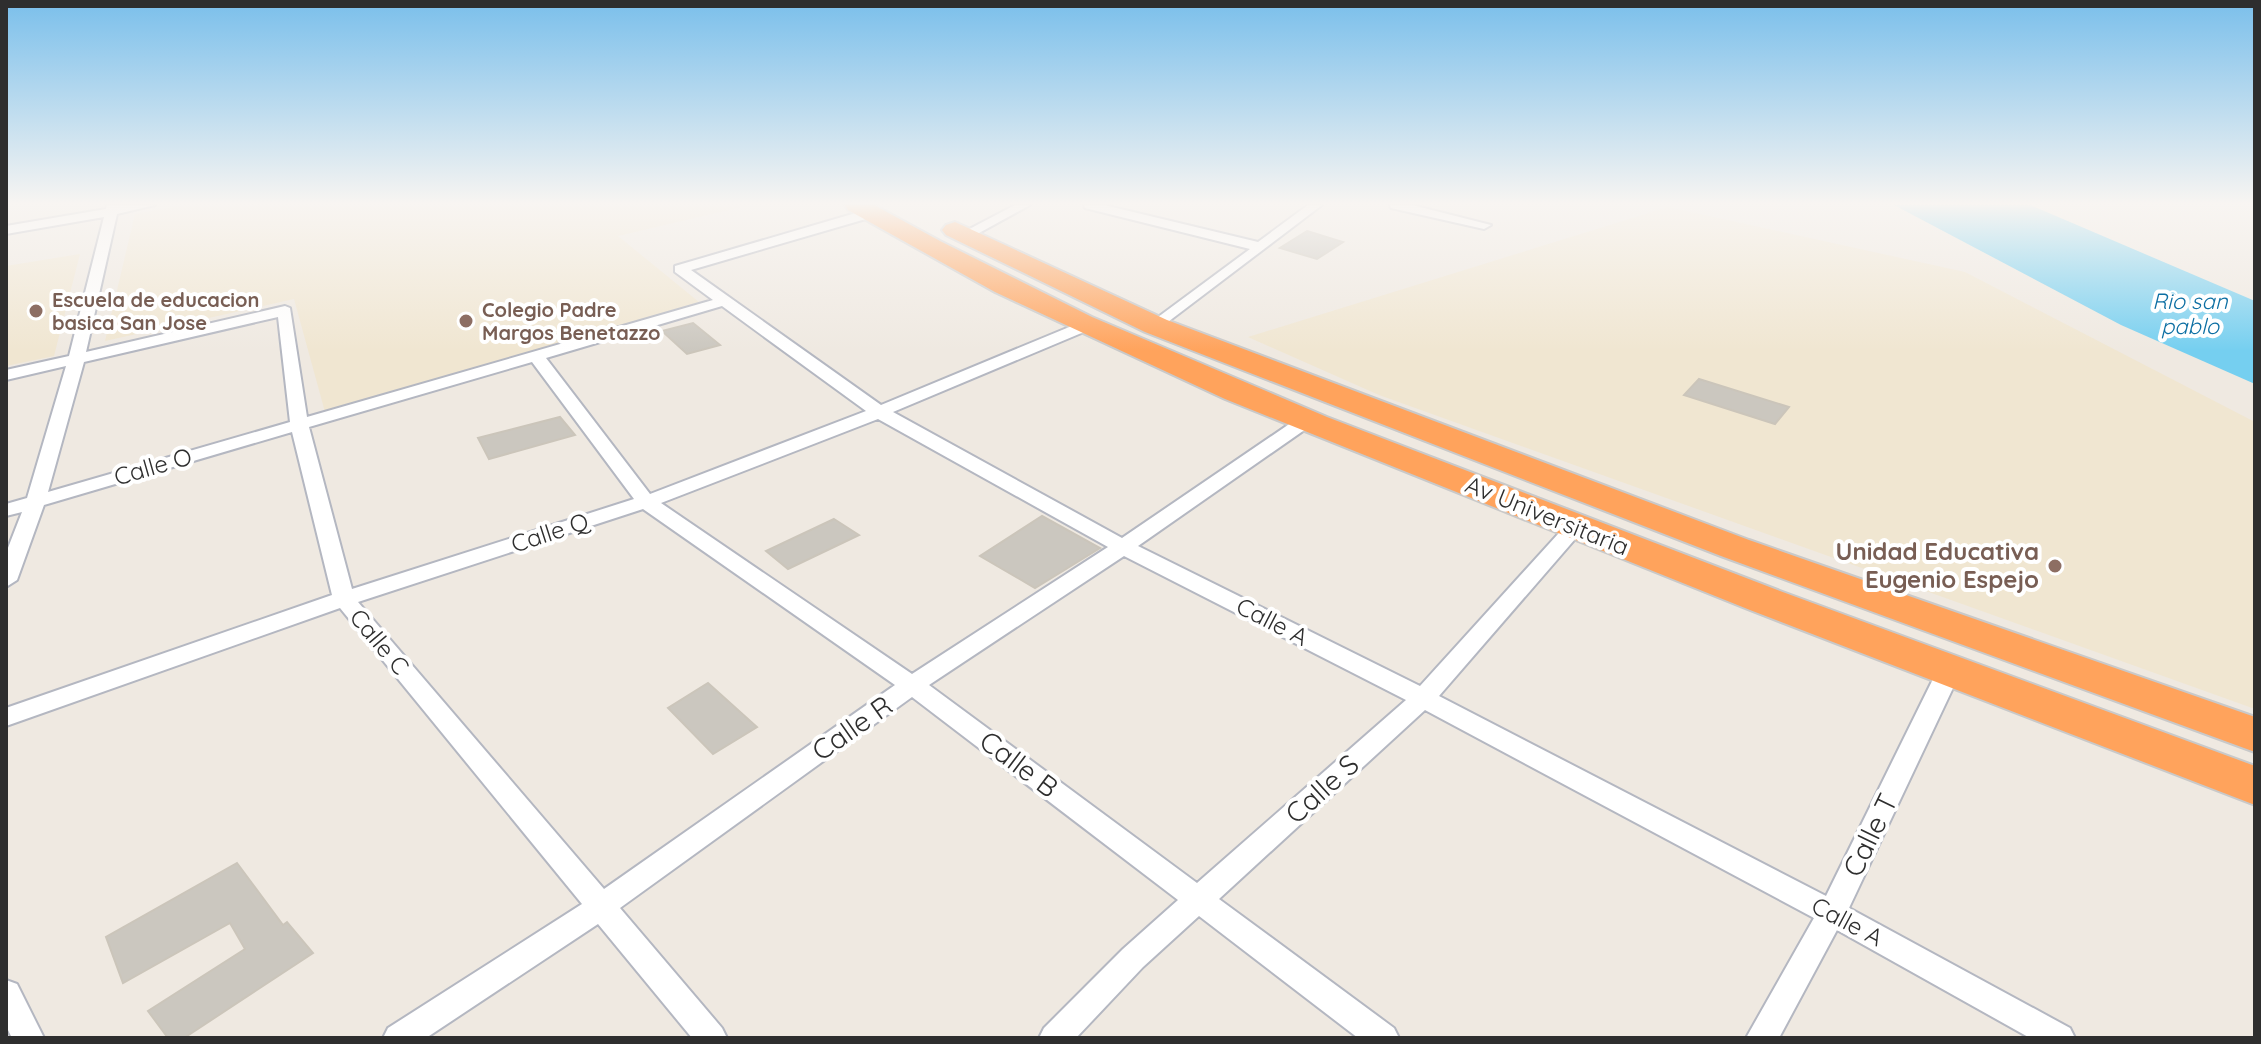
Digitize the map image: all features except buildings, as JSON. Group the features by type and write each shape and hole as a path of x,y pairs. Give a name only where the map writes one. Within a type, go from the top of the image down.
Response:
{"highway":[{"name":"Av Universitaria","path":"948,254 1085,326 1307,420 1575,527 1725,565 2255,735"},
{"name":"Av Universitaria","path":"1004,254 1156,326 1725,565 1949,671 2255,786"}],"street":[{"path":"6,580 36,501 102,254"},
{"name":"Calle A","path":"727,254 680,269 879,412 1123,547 1423,698 1832,913 2059,1038"},
{"path":"1156,326 1251,254"},
{"name":"Calle O","path":"6,510 724,301"},
{"name":"Calle C","path":"76,360 285,311 299,424 344,599 711,1038"},
{"name":"Calle Q","path":"6,717 344,599 646,502 879,412 1085,326"},
{"name":"Calle B","path":"537,357 646,502 912,685 1383,1038"},
{"path":"6,375 76,360"},
{"name":"Calle R","path":"399,1038 600,907 912,685 1123,547 1307,420"},
{"name":"Calle S","path":"1055,1038 1133,958 1423,698 1575,527"},
{"name":"Calle T","path":"1762,1038 1832,913 1949,671"},
{"path":"6,994 28,1038"}],"shaded area":[{"name":"Escuela de educacion basica San Jose","path":"80,254 54,356 6,366 6,266"},
{"name":"Colegio Padre Margos Benetazzo","path":"126,254 640,254 699,302 325,412 294,299 105,341"},
{"name":"Unidad Educativa Eugenio Espejo","path":"1517,254 1881,254 1965,272 2255,422 2255,709 1379,395 1248,337"}],"water":[{"name":"Rio san pablo","path":"1986,254 2144,254 2255,301 2255,384 2121,325"}],"place":[{"name":"Escuela de educacion basica San Jose","path":"36,311"},
{"name":"Colegio Padre Margos Benetazzo","path":"466,321"},
{"name":"Unidad Educativa Eugenio Espejo","path":"2055,566"}]}
